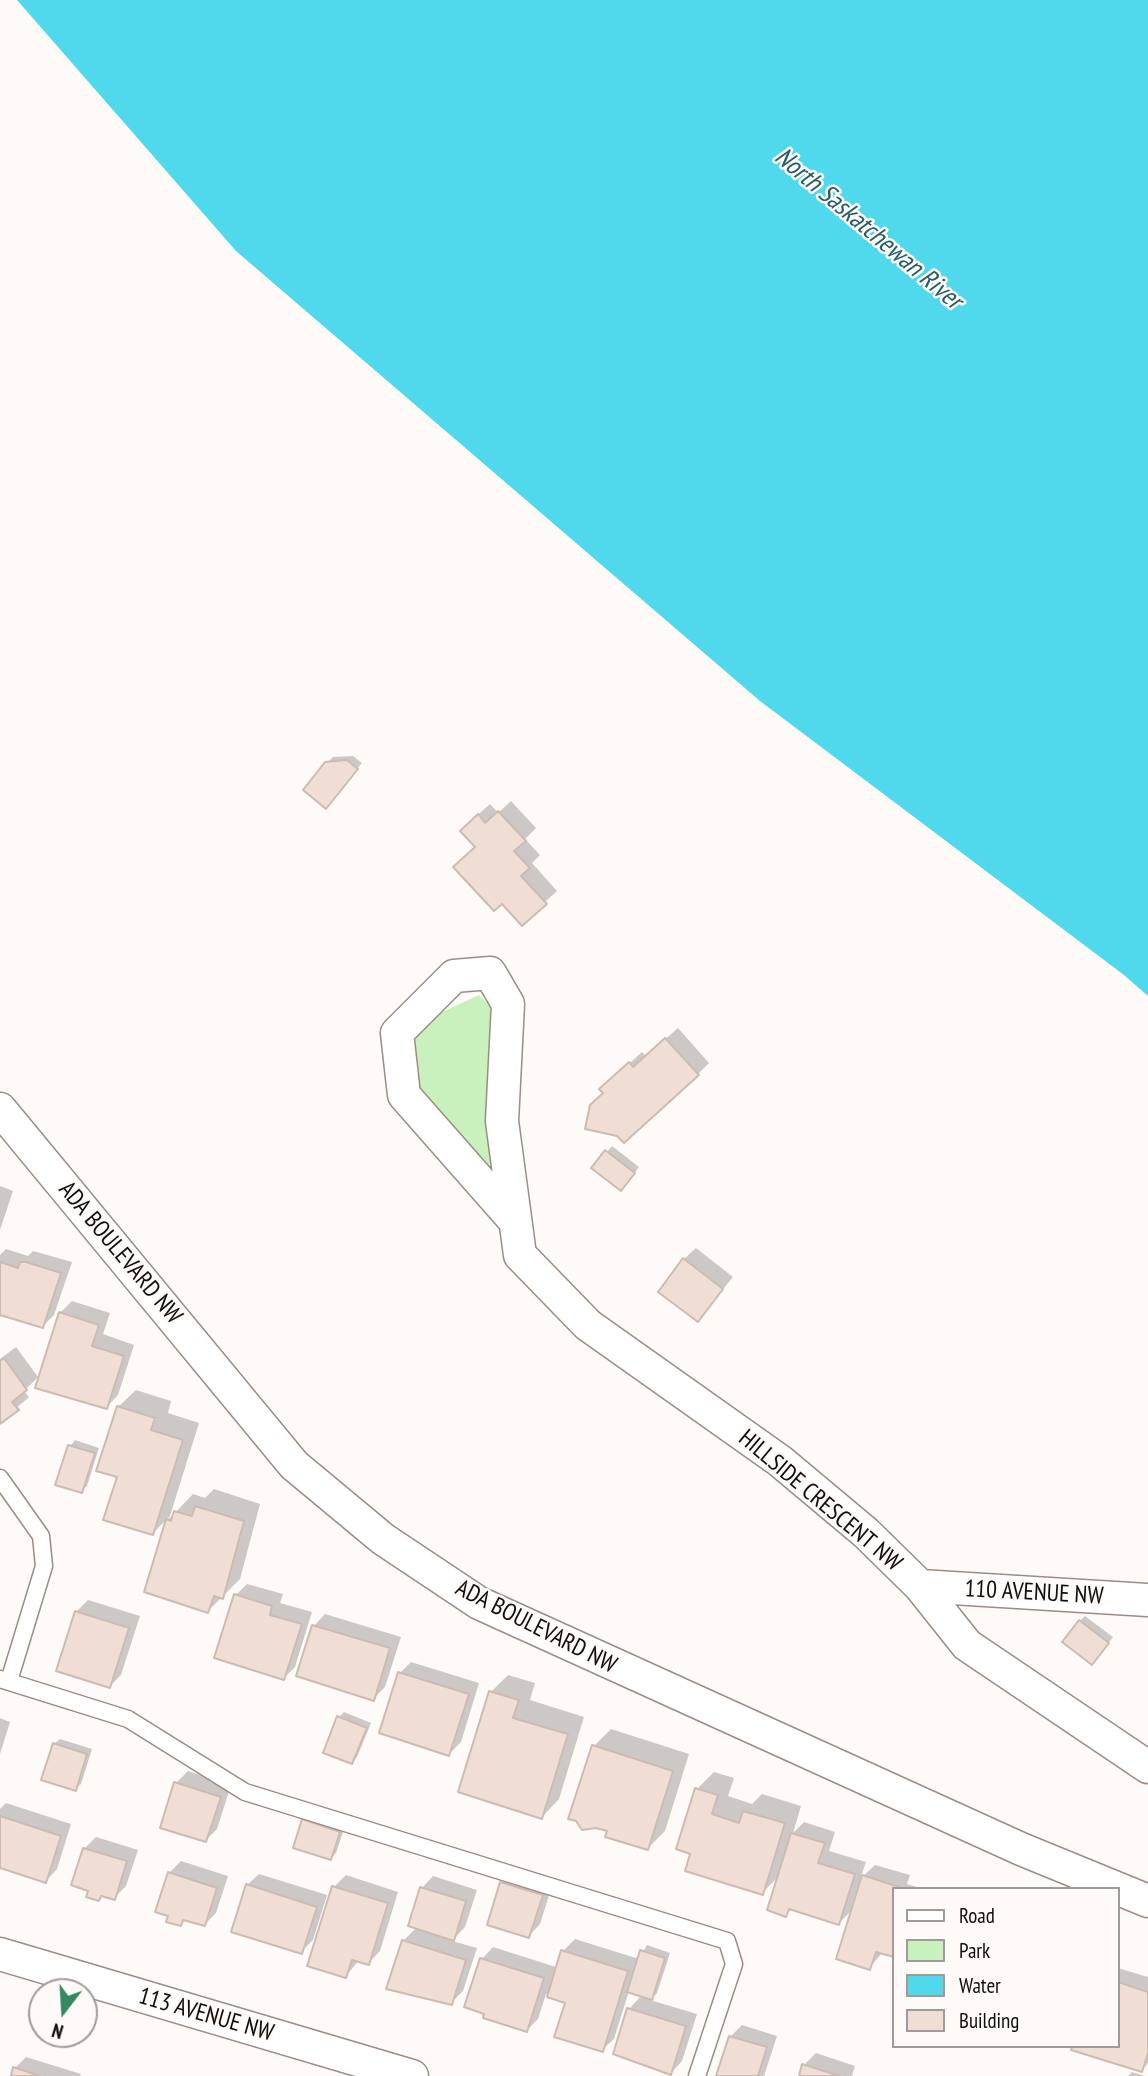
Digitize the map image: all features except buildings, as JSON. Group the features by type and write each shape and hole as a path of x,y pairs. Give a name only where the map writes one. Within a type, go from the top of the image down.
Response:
{"street":[{"name":"HILLSIDE CRESCENT NW","path":"514,1220 404,1095 397,1033 454,976 490,974 508,1004 502,1121 520,1255 588,1325 780,1461 866,1533 920,1586 967,1645 1148,1767"},
{"name":"ADA BOULEVARD NW","path":"0,1109 294,1465 383,1539 479,1603 1021,1849 1114,1887"},
{"name":"110 AVENUE NW","path":"920,1586 1148,1600"},
{"name":"ADA BOULEVARD NW","path":"1120,1890 1148,1901"},
{"name":"113 AVENUE NW","path":"0,1954 412,2076"}],"lane":[{"path":"0,1478 41,1536 44,1566 4,1680 128,1719 245,1792 727,1941 734,1964 697,2076"}],"green space":[{"path":"479,995 490,1006 491,1182 418,1092 412,1041 438,1014"}],"water":[{"name":"North Saskatchewan River","path":"17,0 1148,0 1148,996 1124,975 760,701 236,251"}]}
